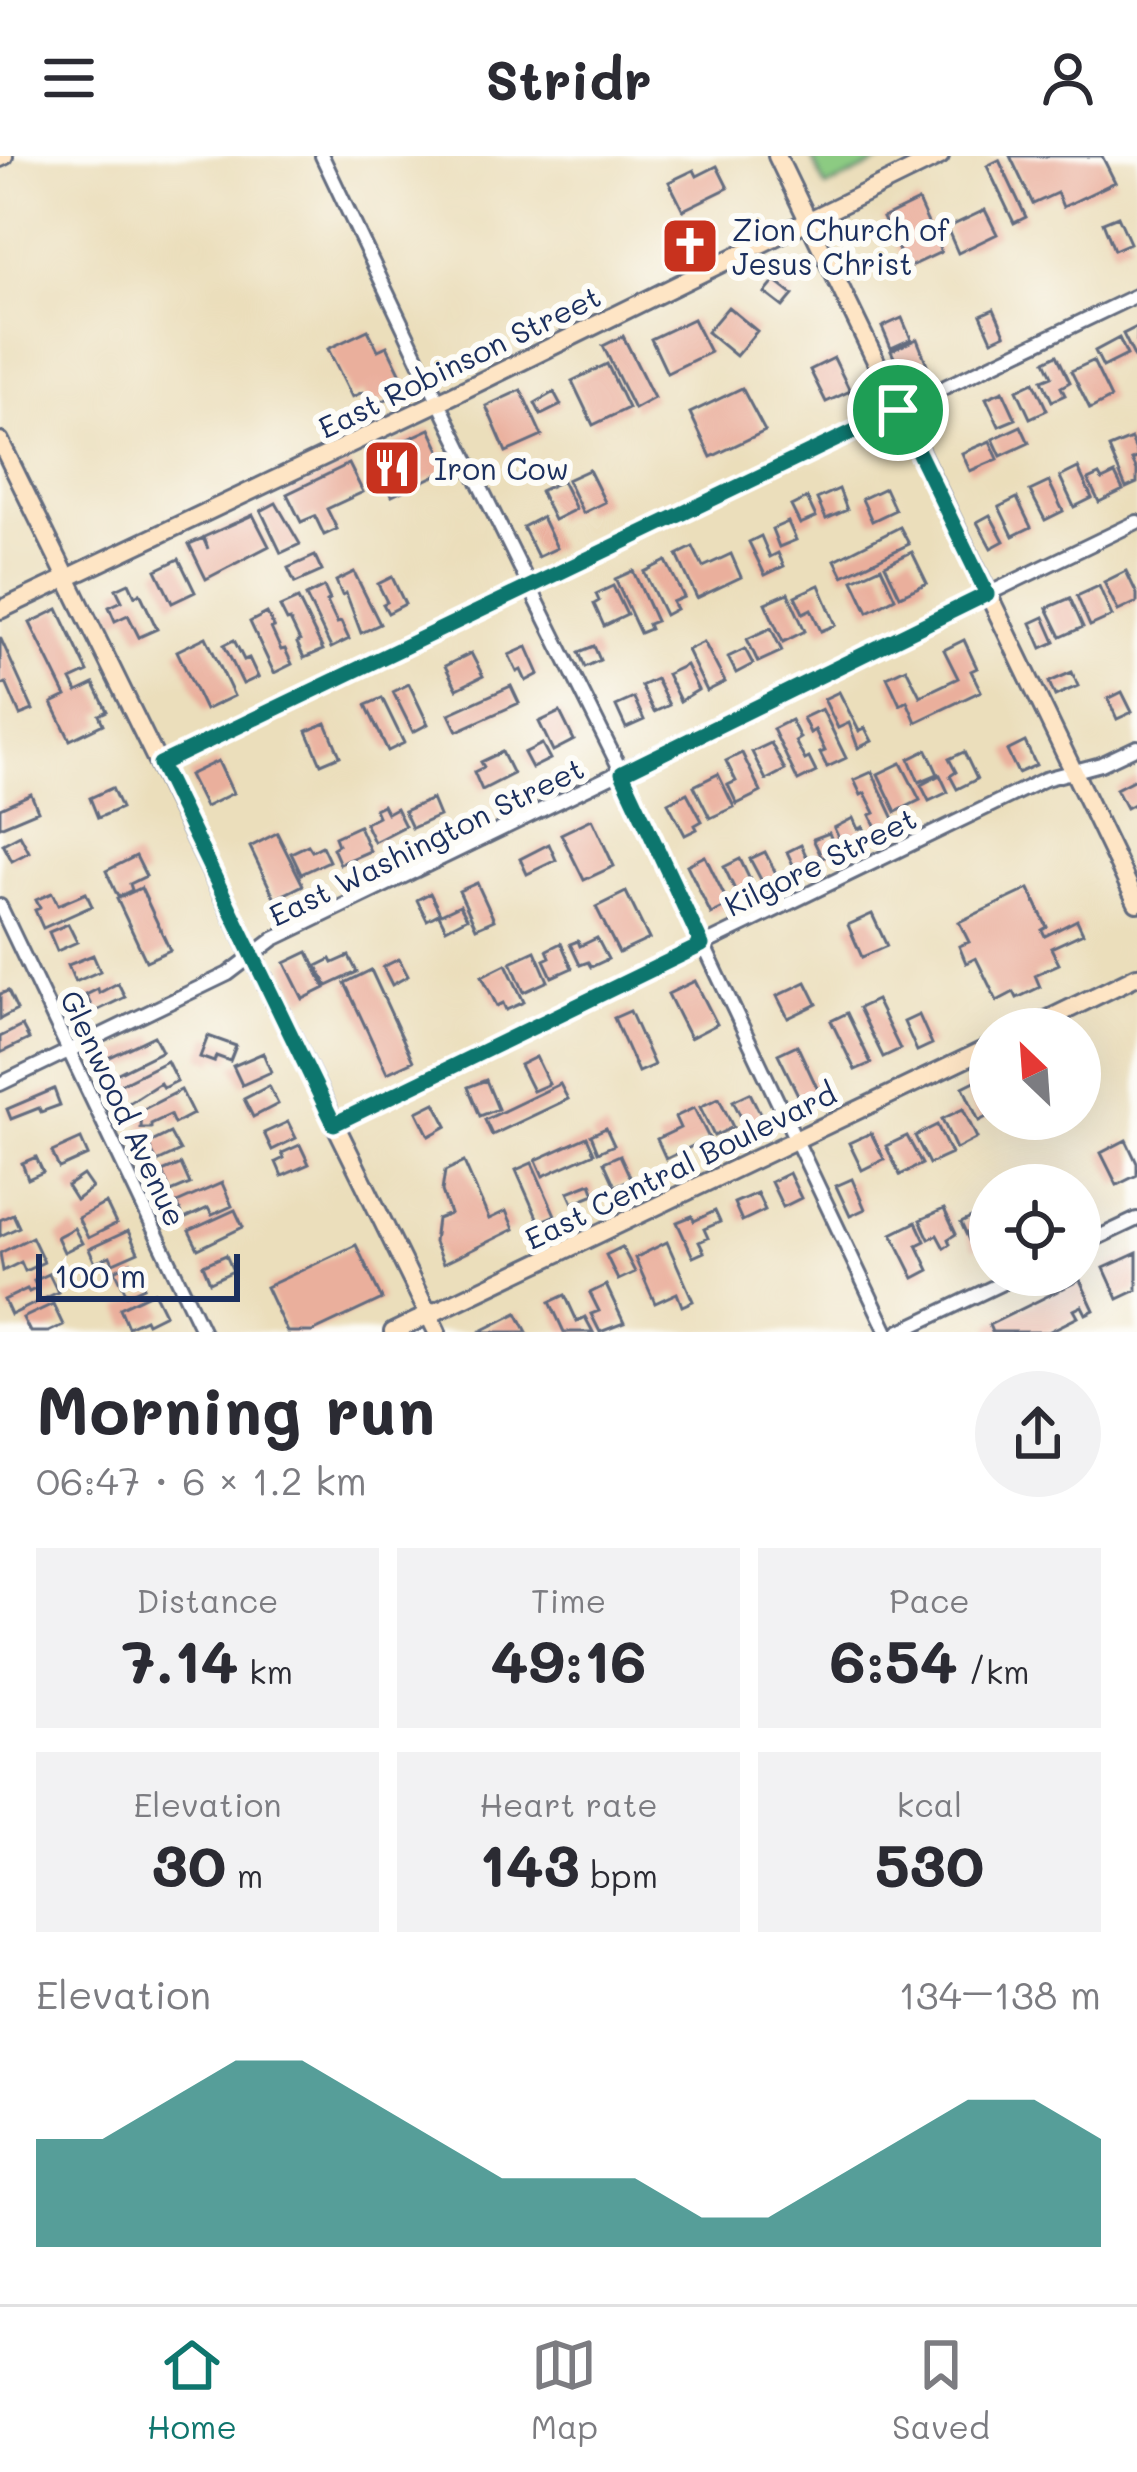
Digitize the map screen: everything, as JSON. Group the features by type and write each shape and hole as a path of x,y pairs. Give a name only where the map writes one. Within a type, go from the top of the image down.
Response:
{"street":[{"path":"322,156 887,1332"},
{"path":"776,156 1137,903"},
{"name":"East Robinson Street","path":"0,610 439,402 940,156"},
{"path":"160,764 1137,295"},
{"path":"0,441 433,1323"},
{"name":"East Washington Street","path":"0,1084 228,974 274,939 1137,522"},
{"name":"Kilgore Street","path":"334,1124 1046,779 1100,764 1137,747"},
{"name":"Glenwood Avenue","path":"0,906 203,1332"},
{"path":"1071,1008 1137,976"},
{"name":"East Central Boulevard","path":"393,1332 433,1323 796,1139 969,1058"},
{"path":"1101,1236 1137,1219"},
{"path":"899,1332 975,1296"}],"green space":[{"path":"811,156 892,156 826,188"}],"building":[{"path":"1010,156 1102,156 1115,182 1063,207 1057,193 1033,204"},
{"path":"999,160 1026,217 1014,223 987,166"},
{"path":"717,166 728,188 683,210 669,182"},
{"path":"918,201 941,252 907,268 883,218"},
{"path":"985,210 997,234 958,253 947,228"},
{"path":"1118,216 1130,243 1114,250 1103,222"},
{"path":"775,281 793,295 783,307 765,293"},
{"path":"728,307 757,331 736,356 707,332"},
{"path":"994,309 1005,334 992,340 981,315"},
{"path":"902,318 911,339 891,348 882,327"},
{"path":"693,319 710,352 667,373 651,339"},
{"path":"1137,327 1137,362 1123,334"},
{"path":"368,330 378,350 387,346 408,389 370,407 363,392 352,397 328,349"},
{"path":"623,336 654,398 634,409 603,346"},
{"path":"1119,338 1127,355 1103,367 1095,351"},
{"path":"917,339 930,372 906,383 891,351"},
{"path":"1057,355 1070,382 1061,387 1065,395 1052,401 1042,380 1052,376 1045,361"},
{"path":"834,358 850,391 826,402 810,370"},
{"path":"1093,361 1111,398 1090,409 1071,371"},
{"path":"607,364 628,408 593,425 572,381"},
{"path":"1034,382 1047,410 1030,418 1017,390"},
{"path":"742,388 765,431 711,457 690,413"},
{"path":"521,390 542,436 506,452 486,406"},
{"path":"1003,391 1016,419 999,426 986,398"},
{"path":"554,392 561,405 541,415 535,403"},
{"path":"1021,426 1029,443 1001,456 993,439"},
{"path":"430,429 449,469 392,496 373,455"},
{"path":"1131,439 1137,453 1132,460 1137,483 1126,488 1109,448"},
{"path":"990,441 998,459 970,471 962,453"},
{"path":"349,464 363,492 327,509 337,529 324,535 315,516 301,522 287,494"},
{"path":"1078,468 1092,498 1074,507 1060,477"},
{"path":"589,470 605,502 583,513 567,480"},
{"path":"1115,474 1123,490 1099,502 1088,480"},
{"path":"562,481 576,509 554,520 540,491"},
{"path":"1049,482 1063,511 1045,520 1030,491"},
{"path":"885,488 895,510 872,521 862,499"},
{"path":"839,489 847,510 826,519 817,499"},
{"path":"807,498 816,517 800,524 791,506"},
{"path":"1017,498 1031,527 1013,536 999,507"},
{"path":"276,503 300,544 281,553 261,511"},
{"path":"253,515 269,546 206,579 189,544 203,538 208,549 204,537"},
{"path":"990,515 1004,541 991,548 977,522"},
{"path":"542,517 557,548 538,557 523,527"},
{"path":"788,522 796,540 779,547 772,529"},
{"path":"900,527 909,544 843,576 835,560"},
{"path":"761,536 770,557 778,553 784,566 765,575 749,542"},
{"path":"693,547 703,567 731,554 741,577 697,598 677,555"},
{"path":"912,552 927,583 900,596 885,565"},
{"path":"315,556 322,571 295,583 288,568"},
{"path":"179,559 195,592 172,603 156,570"},
{"path":"666,561 684,597 672,602 676,609 665,615 644,572"},
{"path":"881,567 895,598 868,612 853,580"},
{"path":"633,571 656,621 640,633 615,579"},
{"path":"1126,571 1137,602 1118,611 1104,582"},
{"path":"354,572 380,624 361,633 346,593 342,595 336,581"},
{"path":"392,577 405,604 388,613 378,584"},
{"path":"129,583 135,596 140,593 157,629 139,637 128,615 115,621 109,607 122,601 116,589"},
{"path":"819,585 836,625 821,631 811,609 803,613 795,596"},
{"path":"613,586 627,615 604,626 594,604 599,601 596,594"},
{"path":"1099,586 1112,616 1090,626 1077,596"},
{"path":"324,587 337,623 341,622 349,639 331,648 306,596"},
{"path":"788,593 805,631 783,642 765,603"},
{"path":"1070,598 1083,627 1061,637 1047,608"},
{"path":"298,599 323,650 304,658 300,641 280,607"},
{"path":"58,609 88,672 71,680 77,692 94,684 107,711 99,715 103,724 70,740 52,703 66,696 30,623"},
{"path":"267,613 281,650 285,649 292,664 274,673 250,622"},
{"path":"1044,617 1055,642 1042,648 1031,623"},
{"path":"771,628 782,651 758,662 747,639"},
{"path":"0,637 33,710 20,715 6,683 0,686"},
{"path":"206,637 234,696 205,710 177,651"},
{"path":"234,640 258,677 243,684 224,645"},
{"path":"964,640 981,691 916,722 907,701 900,705 887,677 906,668 920,696 958,678 944,650"},
{"path":"704,642 725,682 707,691 687,650"},
{"path":"594,646 600,660 585,667 579,652"},
{"path":"527,647 539,674 526,681 509,655"},
{"path":"745,649 753,664 736,673 728,657"},
{"path":"471,653 483,676 457,689 445,666"},
{"path":"686,665 698,690 680,701 667,674"},
{"path":"1072,672 1078,686 1055,696 1049,682"},
{"path":"656,679 669,705 654,712 641,686"},
{"path":"409,684 428,724 413,732 393,692"},
{"path":"511,686 519,703 457,731 449,714"},
{"path":"839,692 859,731 865,728 872,741 858,748 849,723 838,728 824,699"},
{"path":"1122,692 1132,712 1117,719 1108,699"},
{"path":"382,698 404,743 388,751 366,705"},
{"path":"634,698 644,720 626,728 616,706"},
{"path":"822,709 846,758 827,767 815,730 810,733 803,718"},
{"path":"560,712 574,740 553,751 539,722"},
{"path":"791,720 800,738 795,741 816,772 798,781 773,729"},
{"path":"326,723 340,756 321,764 307,731"},
{"path":"1025,742 1036,765 1018,773 1007,751"},
{"path":"771,743 785,770 766,780 752,752"},
{"path":"542,744 550,759 532,768 524,753"},
{"path":"927,750 938,774 919,782 909,759"},
{"path":"502,752 513,774 482,790 474,772 484,767 481,762"},
{"path":"964,752 977,779 957,789 949,759"},
{"path":"742,753 761,792 737,804 728,785 736,781 726,761"},
{"path":"218,761 233,793 205,807 189,775"},
{"path":"901,763 920,800 896,812 878,774"},
{"path":"872,772 896,823 878,831 870,815 875,813 854,780"},
{"path":"718,774 734,807 710,818 694,786"},
{"path":"940,775 948,792 929,801 921,785"},
{"path":"1137,778 1137,802 1126,808 1116,789"},
{"path":"112,788 121,808 98,818 90,798"},
{"path":"687,793 702,821 685,835 668,803"},
{"path":"31,794 38,811 0,827 0,808"},
{"path":"432,799 439,816 412,828 404,811"},
{"path":"383,805 387,813 396,808 405,826 374,842 365,823 378,816 375,809"},
{"path":"853,818 872,844 855,852 848,840 841,843 834,828"},
{"path":"592,819 614,866 584,880 561,834"},
{"path":"359,826 370,851 340,864 333,848 338,845 335,837"},
{"path":"277,833 303,885 275,899 250,847"},
{"path":"829,833 837,852 822,858 813,839"},
{"path":"20,835 29,852 12,861 3,844"},
{"path":"549,844 556,860 527,874 520,859"},
{"path":"308,845 312,851 322,846 329,861 301,874 291,853"},
{"path":"801,845 811,866 797,873 787,852"},
{"path":"765,852 781,883 767,891 750,859"},
{"path":"136,856 146,876 118,897 106,871"},
{"path":"705,856 729,905 711,914 687,865"},
{"path":"740,859 754,888 738,896 724,867"},
{"path":"477,883 494,920 476,928 459,891"},
{"path":"141,888 170,950 146,961 117,899"},
{"path":"1029,889 1047,927 1042,930 1045,936 1077,920 1083,933 1051,948 1059,964 1035,975 1040,987 997,1001 976,958 966,963 959,946 969,942 959,922"},
{"path":"626,892 649,939 619,953 596,907"},
{"path":"52,893 58,905 86,893 92,906 43,928 36,900"},
{"path":"430,893 440,913 427,920 417,900"},
{"path":"460,905 467,918 446,929 439,915"},
{"path":"872,914 887,946 862,957 848,925"},
{"path":"68,924 77,942 57,951 49,932"},
{"path":"597,938 608,959 591,967 588,962 580,965 570,944 578,941 580,946"},
{"path":"561,943 572,968 552,977 544,960 550,957 547,950"},
{"path":"535,951 548,981 524,992 511,962"},
{"path":"308,952 325,988 303,999 285,963"},
{"path":"93,955 100,971 75,982 68,965"},
{"path":"349,956 357,972 327,986 317,966"},
{"path":"399,959 408,976 392,985 383,967"},
{"path":"506,964 524,1002 506,1010 503,1003 497,1006 482,976"},
{"path":"371,970 413,1061 387,1073 345,983"},
{"path":"695,981 717,1024 690,1038 668,994"},
{"path":"806,982 817,1004 788,1018 777,996"},
{"path":"118,983 125,997 94,1012 86,995"},
{"path":"8,991 17,1010 0,1019 0,994"},
{"path":"876,1000 900,1049 883,1057 859,1008"},
{"path":"630,1011 654,1065 638,1072 614,1018"},
{"path":"847,1013 871,1063 855,1070 831,1021"},
{"path":"919,1015 932,1044 917,1051 904,1022"},
{"path":"22,1026 29,1039 0,1053 0,1037"},
{"path":"154,1036 162,1051 114,1075 106,1059"},
{"path":"208,1036 236,1046 230,1061 200,1057"},
{"path":"797,1045 819,1092 801,1101 778,1054"},
{"path":"263,1053 271,1072 242,1085 233,1066"},
{"path":"536,1057 549,1084 533,1091 520,1065"},
{"path":"167,1061 177,1081 163,1088 160,1083 124,1106 115,1087"},
{"path":"486,1080 498,1109 480,1116 468,1087"},
{"path":"560,1084 568,1099 492,1135 485,1120"},
{"path":"269,1086 278,1104 253,1117 244,1099"},
{"path":"54,1089 60,1105 11,1119 7,1109"},
{"path":"181,1090 193,1114 174,1124 170,1115 151,1128 141,1128 142,1110"},
{"path":"750,1093 765,1123 748,1131 733,1101"},
{"path":"719,1098 733,1127 714,1136 700,1107"},
{"path":"435,1103 447,1126 429,1136 417,1112"},
{"path":"694,1108 709,1138 666,1159 657,1139 680,1128 675,1117"},
{"path":"963,1109 969,1140 973,1140 956,1149 942,1119"},
{"path":"288,1122 296,1138 272,1150 264,1133"},
{"path":"937,1125 951,1154 929,1164 915,1136"},
{"path":"606,1128 614,1145 598,1152 591,1135"},
{"path":"170,1133 180,1151 157,1162 148,1144"},
{"path":"871,1133 884,1159 862,1170 849,1143"},
{"path":"907,1136 922,1164 900,1175 886,1146"},
{"path":"587,1137 594,1153 543,1176 536,1160"},
{"path":"81,1139 88,1155 59,1168 52,1152"},
{"path":"1126,1140 1137,1175 1117,1185 1101,1153"},
{"path":"300,1145 309,1164 282,1176 276,1162 284,1158 282,1153"},
{"path":"620,1155 631,1179 615,1186 604,1162"},
{"path":"36,1157 43,1172 28,1179 22,1163"},
{"path":"464,1162 489,1219 506,1211 514,1229 443,1264 434,1242 437,1219 450,1214 442,1191 445,1171"},
{"path":"532,1163 555,1215 539,1222 516,1170"},
{"path":"181,1164 190,1184 171,1192 162,1172"},
{"path":"789,1173 801,1198 783,1207 771,1182"},
{"path":"83,1175 92,1188 76,1200 67,1186"},
{"path":"852,1179 865,1209 850,1216 836,1186"},
{"path":"222,1183 232,1206 212,1215 208,1208 184,1219 177,1203"},
{"path":"591,1183 595,1194 573,1203 568,1192"},
{"path":"757,1193 765,1210 742,1221 734,1203"},
{"path":"106,1203 116,1224 88,1238 78,1218"},
{"path":"944,1209 956,1234 944,1248 937,1235 929,1239 920,1220"},
{"path":"235,1210 243,1227 198,1249 189,1231"},
{"path":"715,1211 720,1222 704,1229 708,1238 699,1242 704,1252 693,1257 677,1222 692,1216 694,1221"},
{"path":"13,1214 19,1227 0,1236 0,1220"},
{"path":"916,1222 925,1241 917,1245 929,1270 914,1278 892,1234"},
{"path":"74,1228 82,1243 64,1252 57,1237"},
{"path":"128,1231 138,1252 113,1263 110,1256 95,1263 89,1249"},
{"path":"32,1237 44,1262 25,1271 21,1262 3,1271 0,1253"},
{"path":"667,1242 693,1301 682,1306 677,1293 655,1303 635,1258"},
{"path":"356,1245 382,1299 312,1332 287,1332 266,1287"},
{"path":"622,1247 635,1272 618,1280 606,1255"},
{"path":"1137,1253 1137,1290 1118,1299 1104,1268"},
{"path":"226,1255 233,1271 210,1282 203,1265"},
{"path":"131,1262 144,1287 127,1295 115,1270"},
{"path":"49,1274 58,1292 11,1315 4,1300 37,1288 34,1281"},
{"path":"606,1285 624,1323 600,1332 591,1314 599,1311 590,1293"},
{"path":"154,1292 165,1314 128,1327 120,1308"},
{"path":"565,1295 577,1321 585,1317 593,1332 564,1332 550,1302"},
{"path":"1048,1296 1087,1296 1094,1310 1086,1314 1082,1306 1074,1310 1078,1317 1048,1332 992,1332 989,1325"},
{"path":"53,1304 63,1325 48,1332 30,1332 23,1318"},
{"path":"517,1313 527,1332 479,1332"}],"place":[{"name":"Zion Church of Jesus Christ","path":"690,246"},
{"name":"Iron Cow","path":"392,468"}],"route":[{"path":"898,410 987,594 622,773 702,945 334,1124 160,764 898,410"}]}
